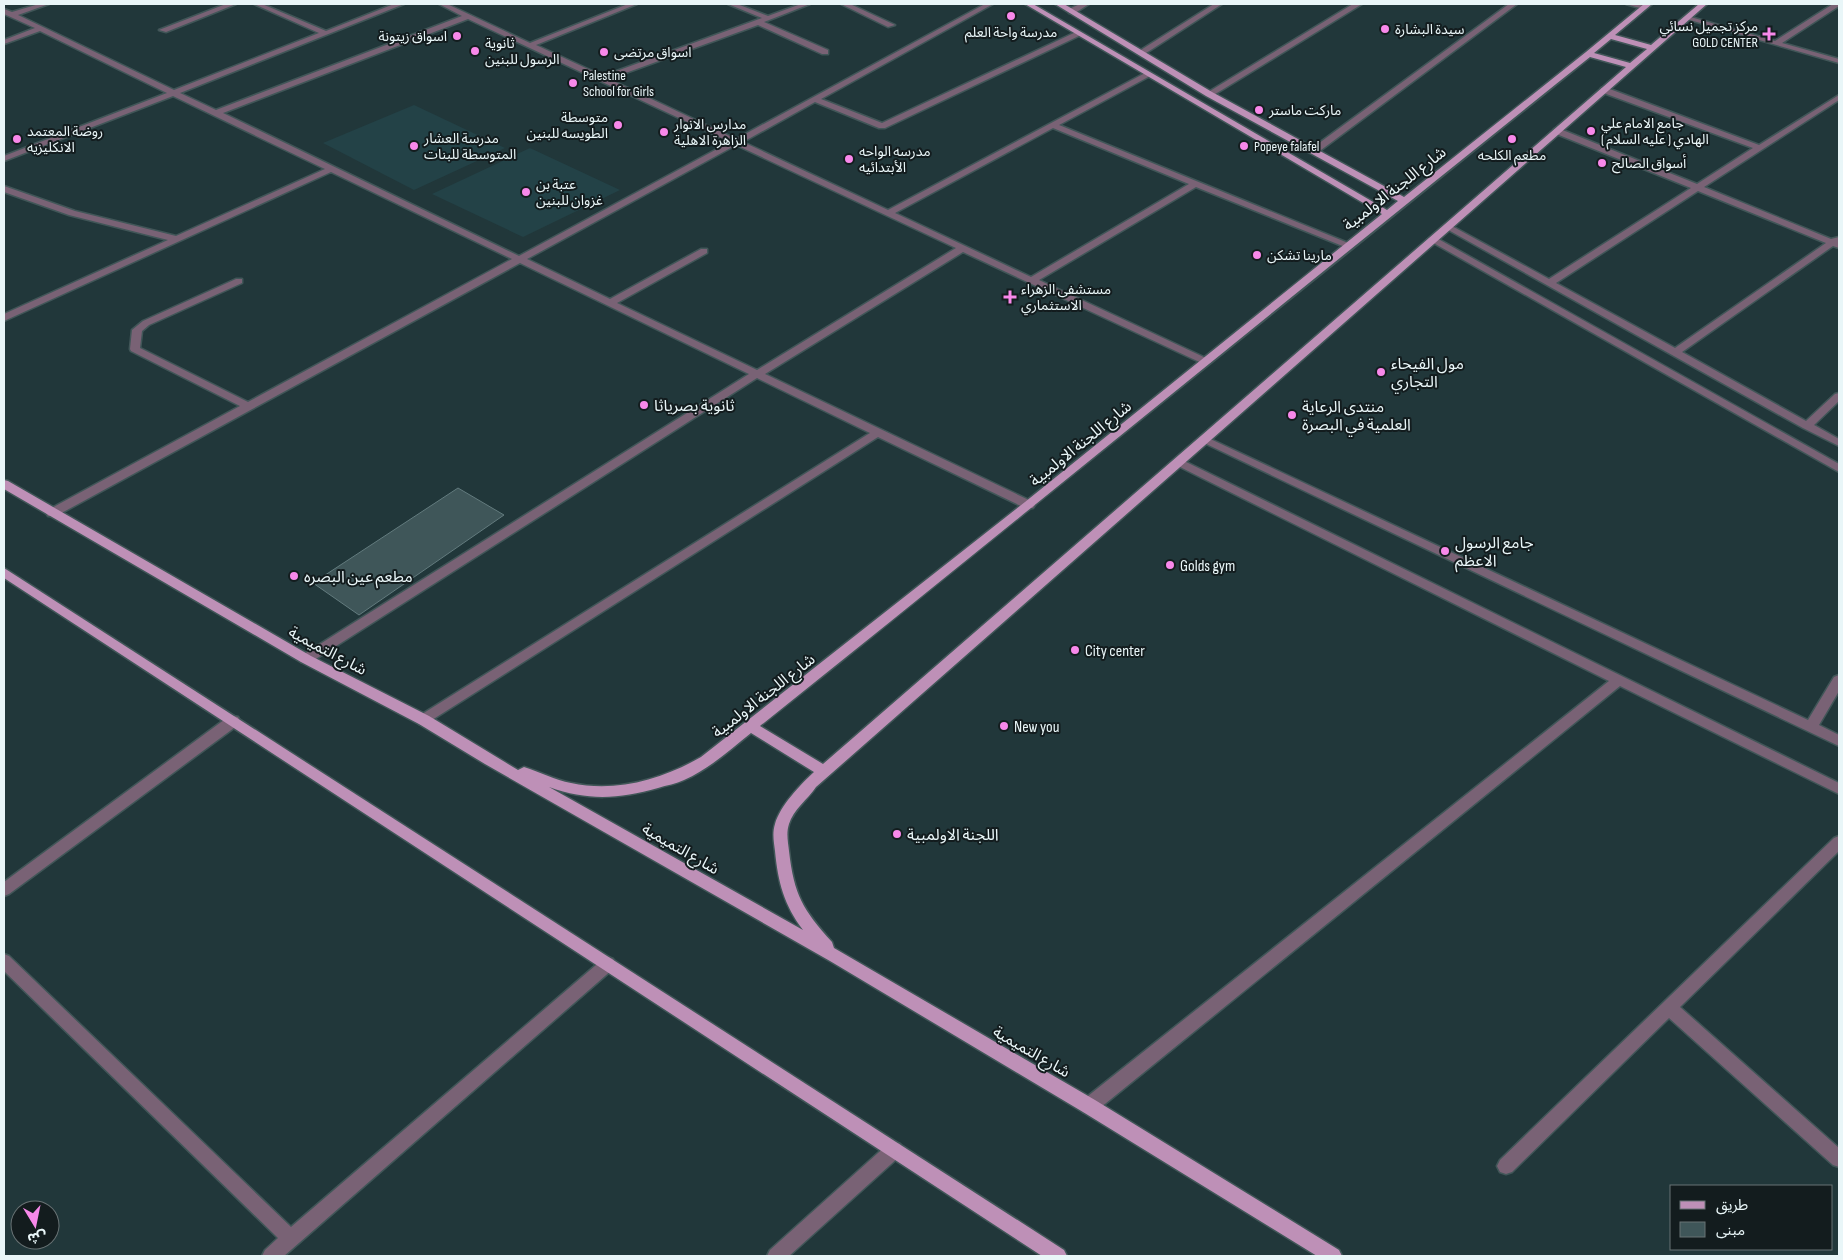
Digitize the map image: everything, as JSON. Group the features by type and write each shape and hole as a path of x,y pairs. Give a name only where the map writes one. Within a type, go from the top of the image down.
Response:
{"main road":[{"path":"1028,4 1045,12 1079,34 1388,214"},
{"path":"835,956 800,916 786,886 782,863 781,839 783,821 811,783 1702,4"},
{"path":"1045,12 1062,5 1209,94 1404,201"},
{"name":"شارع اللجنة الاولمبية","path":"490,760 571,789 608,792 630,790 680,776 706,761 1029,505 1348,245 1589,54 1645,6"},
{"path":"1609,36 1652,48"},
{"path":"1589,54 1632,66"},
{"name":"شارع التميمية","path":"4,484 306,659 424,720 490,760 835,956 1089,1106 1333,1256"},
{"path":"4,572 1058,1256"},
{"path":"750,726 823,771"}],"street":[{"path":"7,13 45,4"},
{"path":"163,30 232,4"},
{"path":"257,4 325,33"},
{"path":"4,159 400,4"},
{"path":"442,4 1206,362"},
{"path":"453,9 467,4"},
{"path":"531,46 634,4"},
{"path":"731,4 768,18"},
{"path":"603,79 807,4"},
{"path":"845,4 891,25"},
{"path":"52,513 990,4"},
{"path":"1072,11 1085,4"},
{"path":"1140,53 1218,4"},
{"path":"1209,94 1358,4"},
{"path":"1314,152 1513,4"},
{"path":"1630,4 1645,6"},
{"path":"1777,43 1837,4"},
{"path":"7,13 1029,505"},
{"path":"216,113 468,16"},
{"path":"1687,18 1839,61"},
{"path":"758,22 825,52"},
{"path":"4,42 40,29"},
{"path":"815,99 882,126 1079,34"},
{"path":"889,213 1147,74"},
{"path":"1604,90 1760,148"},
{"path":"1549,283 1839,97"},
{"path":"1052,125 1348,245"},
{"path":"1556,131 1837,242"},
{"path":"4,318 331,169"},
{"path":"1032,280 1196,183"},
{"path":"4,189 72,214 176,239"},
{"path":"1447,227 1839,443"},
{"path":"1433,239 1839,469"},
{"path":"1676,353 1837,242"},
{"path":"306,659 757,374 963,248"},
{"path":"610,303 704,251"},
{"path":"239,281 146,323 137,330 136,349 248,406"},
{"path":"1635,353 1656,342"},
{"path":"1807,426 1839,396"},
{"path":"424,720 878,432"},
{"path":"1204,439 1839,741"},
{"path":"1178,462 1839,789"},
{"path":"1089,1106 1619,680"},
{"path":"1811,727 1839,680"},
{"path":"4,890 233,721"},
{"path":"1506,1166 1839,842"},
{"path":"4,961 291,1239"},
{"path":"271,1256 608,964"},
{"path":"1669,1008 1839,1159"},
{"path":"776,1256 894,1150"}],"shaded area":[{"name":"مدرسة العشار المتوسطة للبنات","path":"414,105 505,148 414,190 323,143"},
{"name":"عتبة بن غزوان للبنين","path":"530,148 620,190 523,237 432,194"}],"building":[{"path":"458,488 504,515 359,615 313,583"}],"place":[{"name":"مدرسة واحة العلم","path":"1011,16"},
{"name":"سيدة البشارة","path":"1385,29"},
{"name":"مركز تجميل نسائي GOLD CENTER","path":"1769,34"},
{"name":"اسواق زيتونة","path":"457,36"},
{"name":"ثانوية الرسول للبنين","path":"475,51"},
{"name":"اسواق مرتضى","path":"604,52"},
{"name":"Palestine School for Girls","path":"573,83"},
{"name":"ماركت ماستر","path":"1259,110"},
{"name":"متوسطة الطويسه للبنين","path":"618,125"},
{"name":"جامع الامام علي الهادي ( عليه السلام )","path":"1591,131"},
{"name":"مدارس الانوار الزاهرة الاهلية","path":"664,132"},
{"name":"روضة المعتمد الانكليزيه","path":"17,139"},
{"name":"مطعم الكلحه","path":"1512,139"},
{"name":"مدرسة العشار المتوسطة للبنات","path":"414,146"},
{"name":"Popeye falafel","path":"1244,146"},
{"name":"مدرسه الواحه الأبتدائيه","path":"849,159"},
{"name":"أسواق الصالح","path":"1602,163"},
{"name":"عتبة بن غزوان للبنين","path":"526,192"},
{"name":"مارينا تشكن","path":"1257,255"},
{"name":"مستشفى الزهراء الاستثماري","path":"1010,297"},
{"name":"مول الفيحاء التجاري","path":"1381,372"},
{"name":"ثانوية بصرياثا","path":"644,405"},
{"name":"منتدى الرعاية العلمية في البصرة","path":"1292,415"},
{"name":"جامع الرسول الاعظم","path":"1445,551"},
{"name":"Golds gym","path":"1170,565"},
{"name":"مطعم عين البصره","path":"294,576"},
{"name":"City center","path":"1075,650"},
{"name":"New you","path":"1004,726"},
{"name":"اللجنة الاولمبية","path":"897,834"}]}
